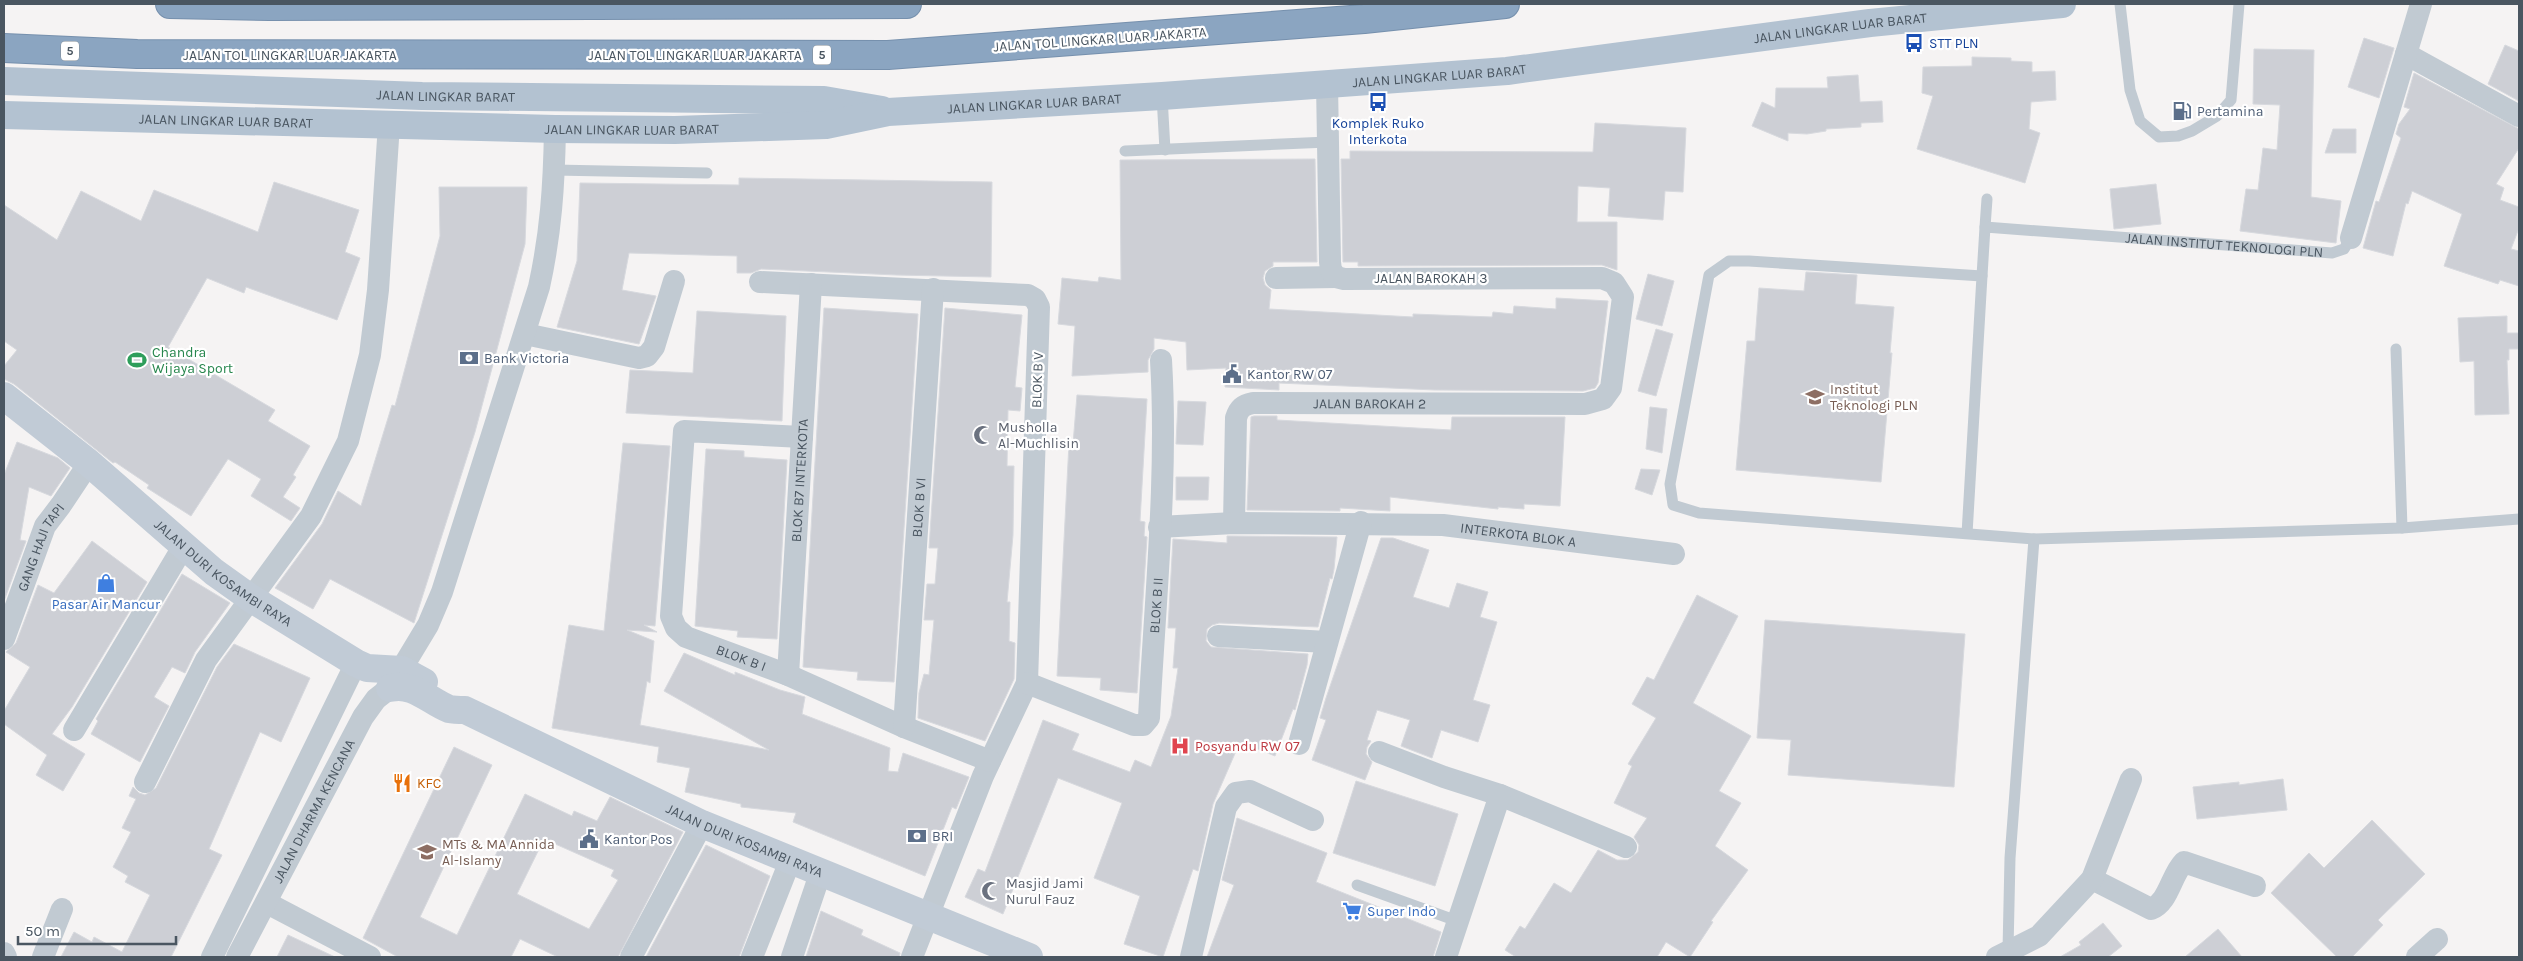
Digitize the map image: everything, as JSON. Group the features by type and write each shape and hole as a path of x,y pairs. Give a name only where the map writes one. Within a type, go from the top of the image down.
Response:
{"highway":[{"path":"170,4 269,6 907,4"},
{"name":"JALAN TOL LINGKAR LUAR JAKARTA","path":"4,48 147,54 888,55 1364,19 1505,4"}],"main road":[{"name":"JALAN LINGKAR LUAR BARAT","path":"4,115 556,129 676,130 826,125 888,112 1162,96 1507,70 1870,23 2062,4"},
{"name":"JALAN LINGKAR BARAT","path":"4,81 422,96 824,100 888,112"},
{"name":"JALAN DURI KOSAMBI RAYA","path":"4,396 89,463 183,547 252,599 356,663 400,682 456,700 465,710 702,824 790,862 1029,957"}],"street":[{"name":"JALAN INSTITUT TEKNOLOGI PLN","path":"2351,238 2421,4"},
{"path":"2406,54 2519,116"},
{"path":"1327,83 1330,262 1331,270 1336,277"},
{"path":"145,782 206,660 311,516 327,487 348,441 360,401 370,354 378,290 389,124"},
{"name":"JALAN DHARMA KENCANA","path":"237,957 267,903 363,716 376,699 400,682 442,592 539,288 549,242 556,129"},
{"name":"JALAN BAROKAH 3","path":"1276,278 1602,278 1614,283 1622,297 1611,388"},
{"path":"525,334 640,358 647,356 654,347 674,281"},
{"name":"BLOK B V","path":"760,282 1028,295 1035,299 1039,307 1027,683 990,761 912,957"},
{"name":"BLOK B7 INTERKOTA","path":"788,676 811,284"},
{"name":"BLOK B VI","path":"904,727 933,289"},
{"name":"BLOK B II","path":"1027,683 1134,725 1143,725 1149,718 1159,528 1163,403 1161,360"},
{"name":"JALAN BAROKAH 2","path":"1234,523 1236,418 1238,409 1244,405 1253,402 1585,404 1603,399 1611,388"},
{"name":"BLOK B I","path":"802,437 684,431 671,616 673,622 686,637 788,676 904,727 990,761"},
{"name":"GANG HAJI TAPI","path":"4,640 45,526 89,463"},
{"path":"1299,744 1361,522"},
{"name":"INTERKOTA BLOK A","path":"1159,528 1234,523 1361,522 1443,525 1674,554"},
{"path":"74,730 183,547"},
{"path":"1218,636 1327,642"},
{"name":"JALAN DHARMA KENCANA","path":"212,957 356,663"},
{"path":"1380,752 1435,774 1500,795 1626,847"},
{"path":"2002,954 2039,936 2092,878 2131,779"},
{"path":"1191,957 1226,807 1236,793 1243,790 1250,791 1313,820"},
{"path":"1446,957 1460,922 1500,795"},
{"path":"631,957 702,824"},
{"path":"752,957 790,862"},
{"path":"2092,878 2152,909 2160,903 2178,868 2184,862 2255,886"},
{"path":"792,957 820,874"},
{"path":"267,903 370,957"},
{"path":"43,957 62,909"},
{"path":"2417,957 2437,939"},
{"path":"4,953 6,957"}],"lane":[{"path":"2120,4 2130,90 2140,121 2158,137 2178,136 2192,131 2217,116 2231,100 2239,4"},
{"path":"1162,96 1165,150"},
{"path":"1125,152 1328,142"},
{"path":"554,170 707,173"},
{"path":"1967,534 1987,199"},
{"name":"JALAN INSTITUT TEKNOLOGI PLN","path":"1985,227 2332,253 2344,249 2351,238"},
{"path":"1982,276 1729,261 1709,275 1670,484 1673,505 1699,513 2034,539 2402,528 2519,519"},
{"path":"2396,349 2402,528"},
{"path":"2002,954 2034,539"},
{"path":"1356,885 1460,922"}],"building":[{"path":"2364,38 2394,48 2379,98 2348,87"},
{"path":"2505,45 2519,51 2519,101 2488,84"},
{"path":"2254,49 2314,50 2311,197 2341,201 2336,243 2240,231 2246,189 2258,190 2263,148 2277,150 2280,105 2253,104"},
{"path":"1972,57 2011,58 2011,61 2032,62 2032,72 2055,71 2056,100 2031,102 2029,129 2040,133 2025,183 1917,149 1933,96 1922,93 1923,67 1972,66"},
{"path":"2414,73 2519,129 2519,148 2496,184 2504,188 2500,200 2519,207 2519,228 2511,249 2519,251 2519,286 2500,280 2498,284 2444,266 2462,214 2412,191 2408,204 2406,203 2393,256 2363,248 2376,201 2379,202 2401,138 2396,134 2399,124 2410,109 2404,107"},
{"path":"1858,75 1860,102 1882,101 1883,122 1861,123 1861,127 1826,129 1826,131 1807,134 1788,133 1788,141 1752,126 1762,102 1775,108 1776,88 1828,88 1827,77"},
{"path":"1595,123 1686,128 1683,192 1665,191 1663,220 1608,216 1610,188 1578,186 1577,222 1617,222 1617,270 1602,265 1358,266 1358,262 1343,262 1341,159 1350,159 1350,151 1593,152"},
{"path":"2333,129 2356,129 2356,153 2325,153"},
{"path":"1315,159 1317,262 1273,262 1273,266 1265,271 1263,278 1265,285 1271,290 1269,309 1413,317 1413,314 1492,317 1493,312 1513,314 1514,306 1556,309 1556,298 1608,301 1598,383 1595,388 1583,391 1435,390 1279,383 1279,390 1225,387 1226,368 1187,370 1186,342 1154,338 1154,349 1148,360 1148,372 1072,376 1075,326 1058,324 1062,278 1098,282 1099,277 1121,280 1120,160"},
{"path":"739,178 992,182 991,277 761,269 751,273 737,273 737,256 629,253 622,290 656,296 639,344 557,327 577,261 580,183 739,185"},
{"path":"274,182 359,210 345,252 360,258 337,320 246,287 244,293 207,278 168,347 275,410 268,421 310,446 293,475 296,477 283,497 300,508 291,521 251,496 261,479 228,459 191,516 147,488 149,485 115,462 113,463 14,384 4,379 4,366 17,350 4,341 4,205 57,240 81,191 141,221 154,190 258,232"},
{"path":"2156,184 2161,224 2114,229 2110,189"},
{"path":"439,187 527,187 525,244 475,432 414,623 330,579 313,609 275,588 322,524 338,491 361,506 392,405 395,406 440,236"},
{"name":"Institut Teknologi PLN","path":"1806,272 1857,275 1855,304 1894,307 1881,482 1736,470 1747,341 1755,341 1759,288 1804,291"},
{"path":"1648,274 1674,281 1662,326 1636,319"},
{"path":"824,308 918,314 894,682 857,680 858,672 803,667"},
{"path":"945,308 1022,315 1015,387 1022,388 1020,411 1008,410 1007,466 1014,466 1013,535 1007,602 1010,602 1009,641 1015,643 1014,679 985,741 918,718 919,693 924,674 929,675 934,620 924,620 927,584 935,584 938,548 929,548"},
{"path":"697,311 786,316 782,421 626,413 630,370 693,373"},
{"path":"2507,316 2507,333 2519,333 2519,349 2509,349 2509,360 2507,360 2509,414 2475,415 2474,361 2460,362 2458,318"},
{"path":"1656,329 1673,334 1656,396 1638,391"},
{"path":"1077,395 1147,399 1140,521 1145,522 1144,536 1147,537 1137,693 1100,690 1101,678 1057,676 1069,443 1073,444"},
{"path":"1178,401 1206,402 1203,445 1176,444"},
{"path":"1650,407 1667,409 1662,453 1646,449"},
{"path":"1277,416 1277,420 1451,430 1452,417 1565,417 1560,506 1524,504 1524,509 1498,507 1498,509 1390,497 1390,511 1340,508 1340,511 1247,510 1251,417"},
{"path":"17,442 58,458 70,468 51,496 29,487 20,540 26,541 4,601 4,475"},
{"path":"623,443 670,446 655,626 644,625 657,632 627,630 654,641 650,683 647,681 640,725 769,750 664,691 684,653 735,675 735,672 780,690 805,697 802,714 890,748 888,771 898,772 903,753 969,777 956,809 952,807 925,876 793,822 796,813 741,807 741,804 685,792 690,768 657,762 659,747 552,728 569,625 604,631"},
{"path":"706,449 744,451 744,457 787,460 777,639 737,637 738,631 695,626"},
{"path":"1641,469 1660,470 1652,495 1635,489"},
{"path":"1176,477 1209,477 1208,500 1176,500"},
{"path":"1227,536 1337,537 1334,569 1318,627 1219,623 1207,629 1206,641 1211,647 1308,654 1307,665 1295,710 1293,709 1275,756 1240,742 1213,804 1198,871 1193,869 1163,957 1124,944 1140,896 1094,878 1122,803 1058,778 1003,914 965,897 978,869 985,872 1043,720 1079,734 1072,750 1130,772 1135,760 1151,767 1171,716 1178,668 1173,668 1176,628 1168,628 1173,539 1227,543"},
{"path":"1381,538 1393,538 1429,550 1413,597 1449,608 1457,583 1488,592 1480,617 1497,622 1473,700 1490,705 1478,742 1441,730 1432,758 1401,746 1410,720 1377,710 1367,740 1371,741 1367,747 1366,754 1372,762 1365,780 1312,760 1326,720 1320,718 1326,698"},
{"path":"92,541 147,582 72,707 52,734 85,754 63,791 36,775 47,755 4,724 4,711 30,667 6,652 16,643 38,585 54,593"},
{"path":"182,574 230,603 195,652 185,673 172,667 154,697 169,706 140,762 91,734 98,721 96,719"},
{"path":"1697,595 1738,616 1693,703 1751,736 1719,791 1741,803 1715,846 1748,870 1711,921 1713,922 1690,957 1666,942 1657,957 1516,957 1505,950 1520,926 1525,929 1554,883 1571,893 1598,850 1617,860 1628,860 1638,852 1639,845 1634,837 1647,818 1614,803 1632,766 1628,764 1656,718 1632,704 1647,677 1654,680"},
{"path":"1765,620 1965,634 1954,787 1788,775 1791,740 1757,738"},
{"path":"234,644 310,678 281,742 260,732 209,849 222,855 171,957 61,957 74,932 92,942 94,937 122,952 150,895 125,882 128,876 113,867 131,832 122,828 136,799 129,796 133,787 139,793 145,795 156,788 217,667"},
{"name":"MTs & MA Annida Al-Islamy","path":"454,747 492,765 420,917 457,935 525,794 572,816 574,811 597,821 610,797 683,832 618,957 558,957 520,939 511,957 398,957 363,938","holes":["544,839 614,870 611,876 618,880 589,929 517,894"]},
{"path":"2283,779 2287,810 2197,819 2193,787 2239,782 2239,785"},
{"path":"1356,781 1458,814 1435,886 1333,853"},
{"path":"1237,818 1327,853 1316,882 1441,932 1433,957 1207,957 1234,885 1222,880"},
{"path":"2372,820 2425,874 2378,920 2383,925 2352,957 2337,957 2271,893 2309,853 2324,868"},
{"path":"706,845 770,876 739,957 646,957"},
{"path":"821,911 863,930 861,935 900,953 899,957 806,957"},
{"path":"2103,923 2122,946 2108,957 2060,957 2081,945 2079,942"},
{"path":"2218,929 2242,957 2185,957"},
{"path":"288,935 335,957 277,957"}],"place":[{"name":"STT PLN","path":"1914,43"},
{"name":"Komplek Ruko Interkota","path":"1378,102"},
{"name":"Pertamina","path":"2182,111"},
{"name":"Bank Victoria","path":"469,358"},
{"name":"Chandra Wijaya Sport","path":"137,360"},
{"name":"Kantor RW 07","path":"1232,374"},
{"name":"Institut Teknologi PLN","path":"1815,397"},
{"name":"Musholla Al-Muchlisin","path":"983,435"},
{"name":"Pasar Air Mancur","path":"106,583"},
{"name":"Posyandu RW 07","path":"1180,746"},
{"name":"KFC","path":"402,783"},
{"name":"BRI","path":"917,836"},
{"name":"Kantor Pos","path":"589,839"},
{"name":"MTs & MA Annida Al-Islamy","path":"427,852"},
{"name":"Masjid Jami Nurul Fauz","path":"991,891"},
{"name":"Super Indo","path":"1352,911"}]}
